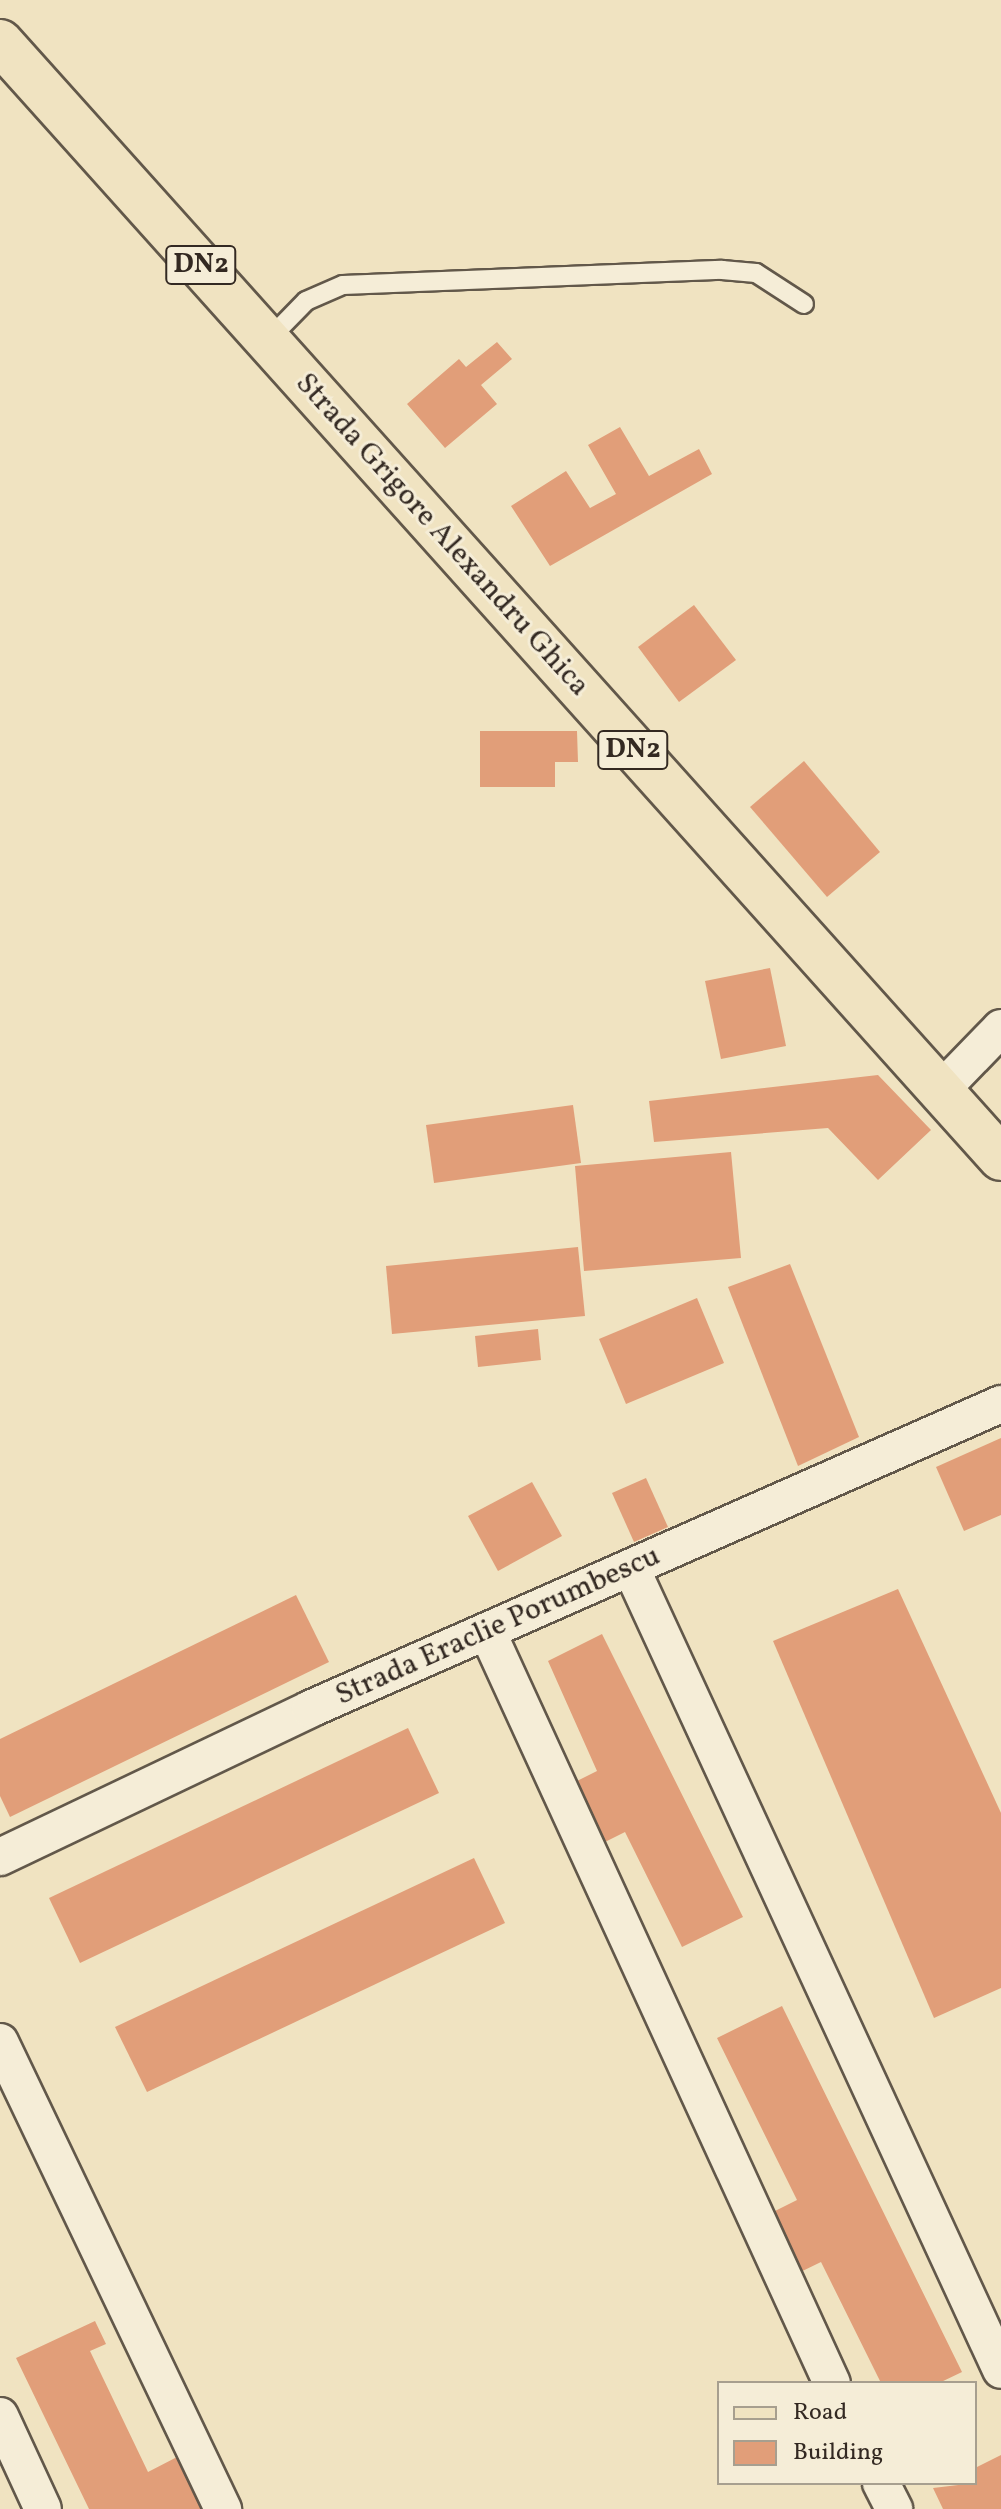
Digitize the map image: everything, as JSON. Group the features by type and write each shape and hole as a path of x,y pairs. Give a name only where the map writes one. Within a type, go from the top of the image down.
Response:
{"main road":[{"name":"DN2","path":"0,42 268,340"},
{"name":"Strada Grigore Alexandru Ghica","path":"268,340 1001,1158"}],"street":[{"path":"939,1092 1001,1028"},
{"name":"Strada Eraclie Porumbescu","path":"0,1857 487,1631 1001,1404"},
{"path":"631,1568 1001,2370"},
{"path":"487,1631 831,2381"},
{"path":"0,2042 223,2509"},
{"path":"0,2416 43,2509"},
{"path":"882,2485 894,2509"}],"lane":[{"path":"268,340 306,301 343,285 722,270 756,273 804,304"}],"building":[{"path":"497,342 512,359 481,385 497,404 445,448 407,404 459,359 466,367"},
{"path":"620,427 649,476 699,449 712,474 550,566 511,506 566,471 590,508 616,494 588,445"},
{"path":"694,605 736,660 679,702 638,647"},
{"path":"480,731 577,731 578,762 555,762 555,787 480,787"},
{"path":"804,761 880,852 827,897 750,807"},
{"path":"770,968 786,1046 721,1059 705,981"},
{"path":"878,1075 931,1130 878,1180 828,1128 654,1142 649,1101"},
{"path":"573,1105 581,1163 434,1183 426,1125"},
{"path":"731,1152 741,1258 584,1271 575,1166"},
{"path":"578,1247 585,1316 392,1334 386,1266"},
{"path":"790,1264 859,1437 798,1466 728,1287"},
{"path":"697,1298 724,1363 626,1404 599,1339"},
{"path":"538,1329 541,1360 478,1367 475,1336"},
{"path":"1001,1438 1001,1515 964,1531 936,1467"},
{"path":"646,1478 668,1527 634,1542 612,1493"},
{"path":"532,1482 562,1536 498,1571 468,1516"},
{"path":"898,1589 1001,1813 1001,1988 934,2018 773,1641"},
{"path":"296,1595 329,1662 10,1817 0,1796 0,1739"},
{"path":"602,1634 743,1917 682,1947 625,1832 595,1847 565,1787 597,1771 548,1661"},
{"path":"408,1728 439,1793 80,1963 49,1898"},
{"path":"474,1858 505,1923 147,2092 115,2027"},
{"path":"782,2006 962,2372 943,2381 880,2381 821,2262 786,2279 757,2220 797,2200 717,2038"},
{"path":"95,2321 106,2344 90,2351 148,2472 179,2456 204,2509 89,2509 16,2358"},
{"path":"1001,2455 1001,2509 943,2509 933,2488 977,2485 977,2467"}]}
